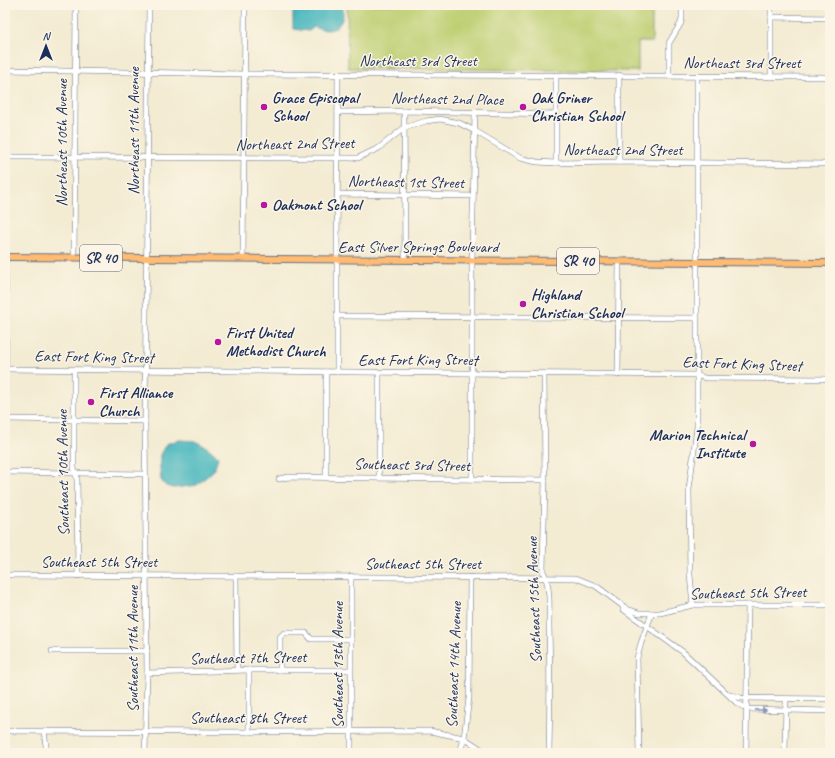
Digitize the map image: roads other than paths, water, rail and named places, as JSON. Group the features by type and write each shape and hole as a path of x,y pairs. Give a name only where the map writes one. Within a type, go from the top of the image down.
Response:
{"main road":[{"name":"East Silver Springs Boulevard","path":"5,257 830,263"}],"street":[{"name":"Northeast 10th Avenue","path":"74,257 76,157 76,5"},
{"name":"Northeast 11th Avenue","path":"146,258 148,158 147,72 149,5"},
{"path":"243,259 245,5"},
{"path":"669,76 669,42 681,23 682,5"},
{"path":"771,5 771,77"},
{"path":"771,17 830,18"},
{"name":"Northeast 3rd Street","path":"5,70 245,74 830,77"},
{"path":"338,74 338,194 336,259 338,372"},
{"path":"618,75 619,162"},
{"path":"556,76 556,163"},
{"path":"693,605 690,575 689,489 696,427 697,76"},
{"path":"404,111 405,260"},
{"name":"Northeast 2nd Place","path":"338,112 404,111 556,114"},
{"path":"438,112 438,120"},
{"path":"472,479 474,112"},
{"name":"Northeast 2nd Street","path":"5,157 358,158 379,148 404,128 426,121 438,120 459,123 520,158 537,162 830,164"},
{"name":"Northeast 1st Street","path":"338,194 473,196"},
{"path":"5,257 5,369"},
{"name":"Southeast 11th Avenue","path":"145,753 146,258"},
{"path":"618,375 619,261"},
{"path":"337,316 472,318 696,318"},
{"name":"East Fort King Street","path":"5,369 696,375 705,378 830,379"},
{"name":"Southeast 10th Avenue","path":"74,370 74,468 76,473 78,576"},
{"path":"326,372 326,477"},
{"path":"379,372 379,477"},
{"name":"Southeast 15th Avenue","path":"544,374 545,480 543,571 546,578 548,599 550,652 549,753"},
{"path":"5,419 146,421"},
{"path":"5,472 145,474"},
{"name":"Southeast 3rd Street","path":"279,479 288,477 379,477 545,480"},
{"name":"Southeast 5th Street","path":"5,575 576,578 596,586 627,608 639,613 669,611 693,605 830,605"},
{"path":"236,576 237,670"},
{"name":"Southeast 13th Avenue","path":"351,576 351,753"},
{"name":"Southeast 14th Avenue","path":"460,753 464,738 469,698 470,577"},
{"path":"620,603 624,610 683,652 728,694 747,709 830,711"},
{"path":"746,753 748,605"},
{"path":"638,753 638,658 641,643 652,613"},
{"path":"280,670 280,637 284,633 306,634 311,639 351,639"},
{"path":"52,651 146,652"},
{"name":"Southeast 7th Street","path":"146,673 237,670 350,670"},
{"path":"249,670 249,732"},
{"path":"728,694 737,698 830,699"},
{"path":"785,753 786,699"},
{"name":"Southeast 8th Street","path":"5,730 249,732 430,731 464,738 486,753"},
{"path":"44,731 48,753"}],"water":[{"path":"293,5 340,5 343,18 338,26 328,30 314,27 309,31 293,29"},
{"path":"178,440 195,441 208,448 218,457 214,470 197,485 174,488 166,486 161,480 160,455 166,444"}],"place":[{"name":"Grace Episcopal School","path":"264,107"},
{"name":"Oak Griner Christian School","path":"523,107"},
{"name":"Oakmont School","path":"264,205"},
{"name":"Highland Christian School","path":"523,304"},
{"name":"First United Methodist Church","path":"218,342"},
{"name":"First Alliance Church","path":"91,402"},
{"name":"Marion Technical Institute","path":"753,444"}]}
